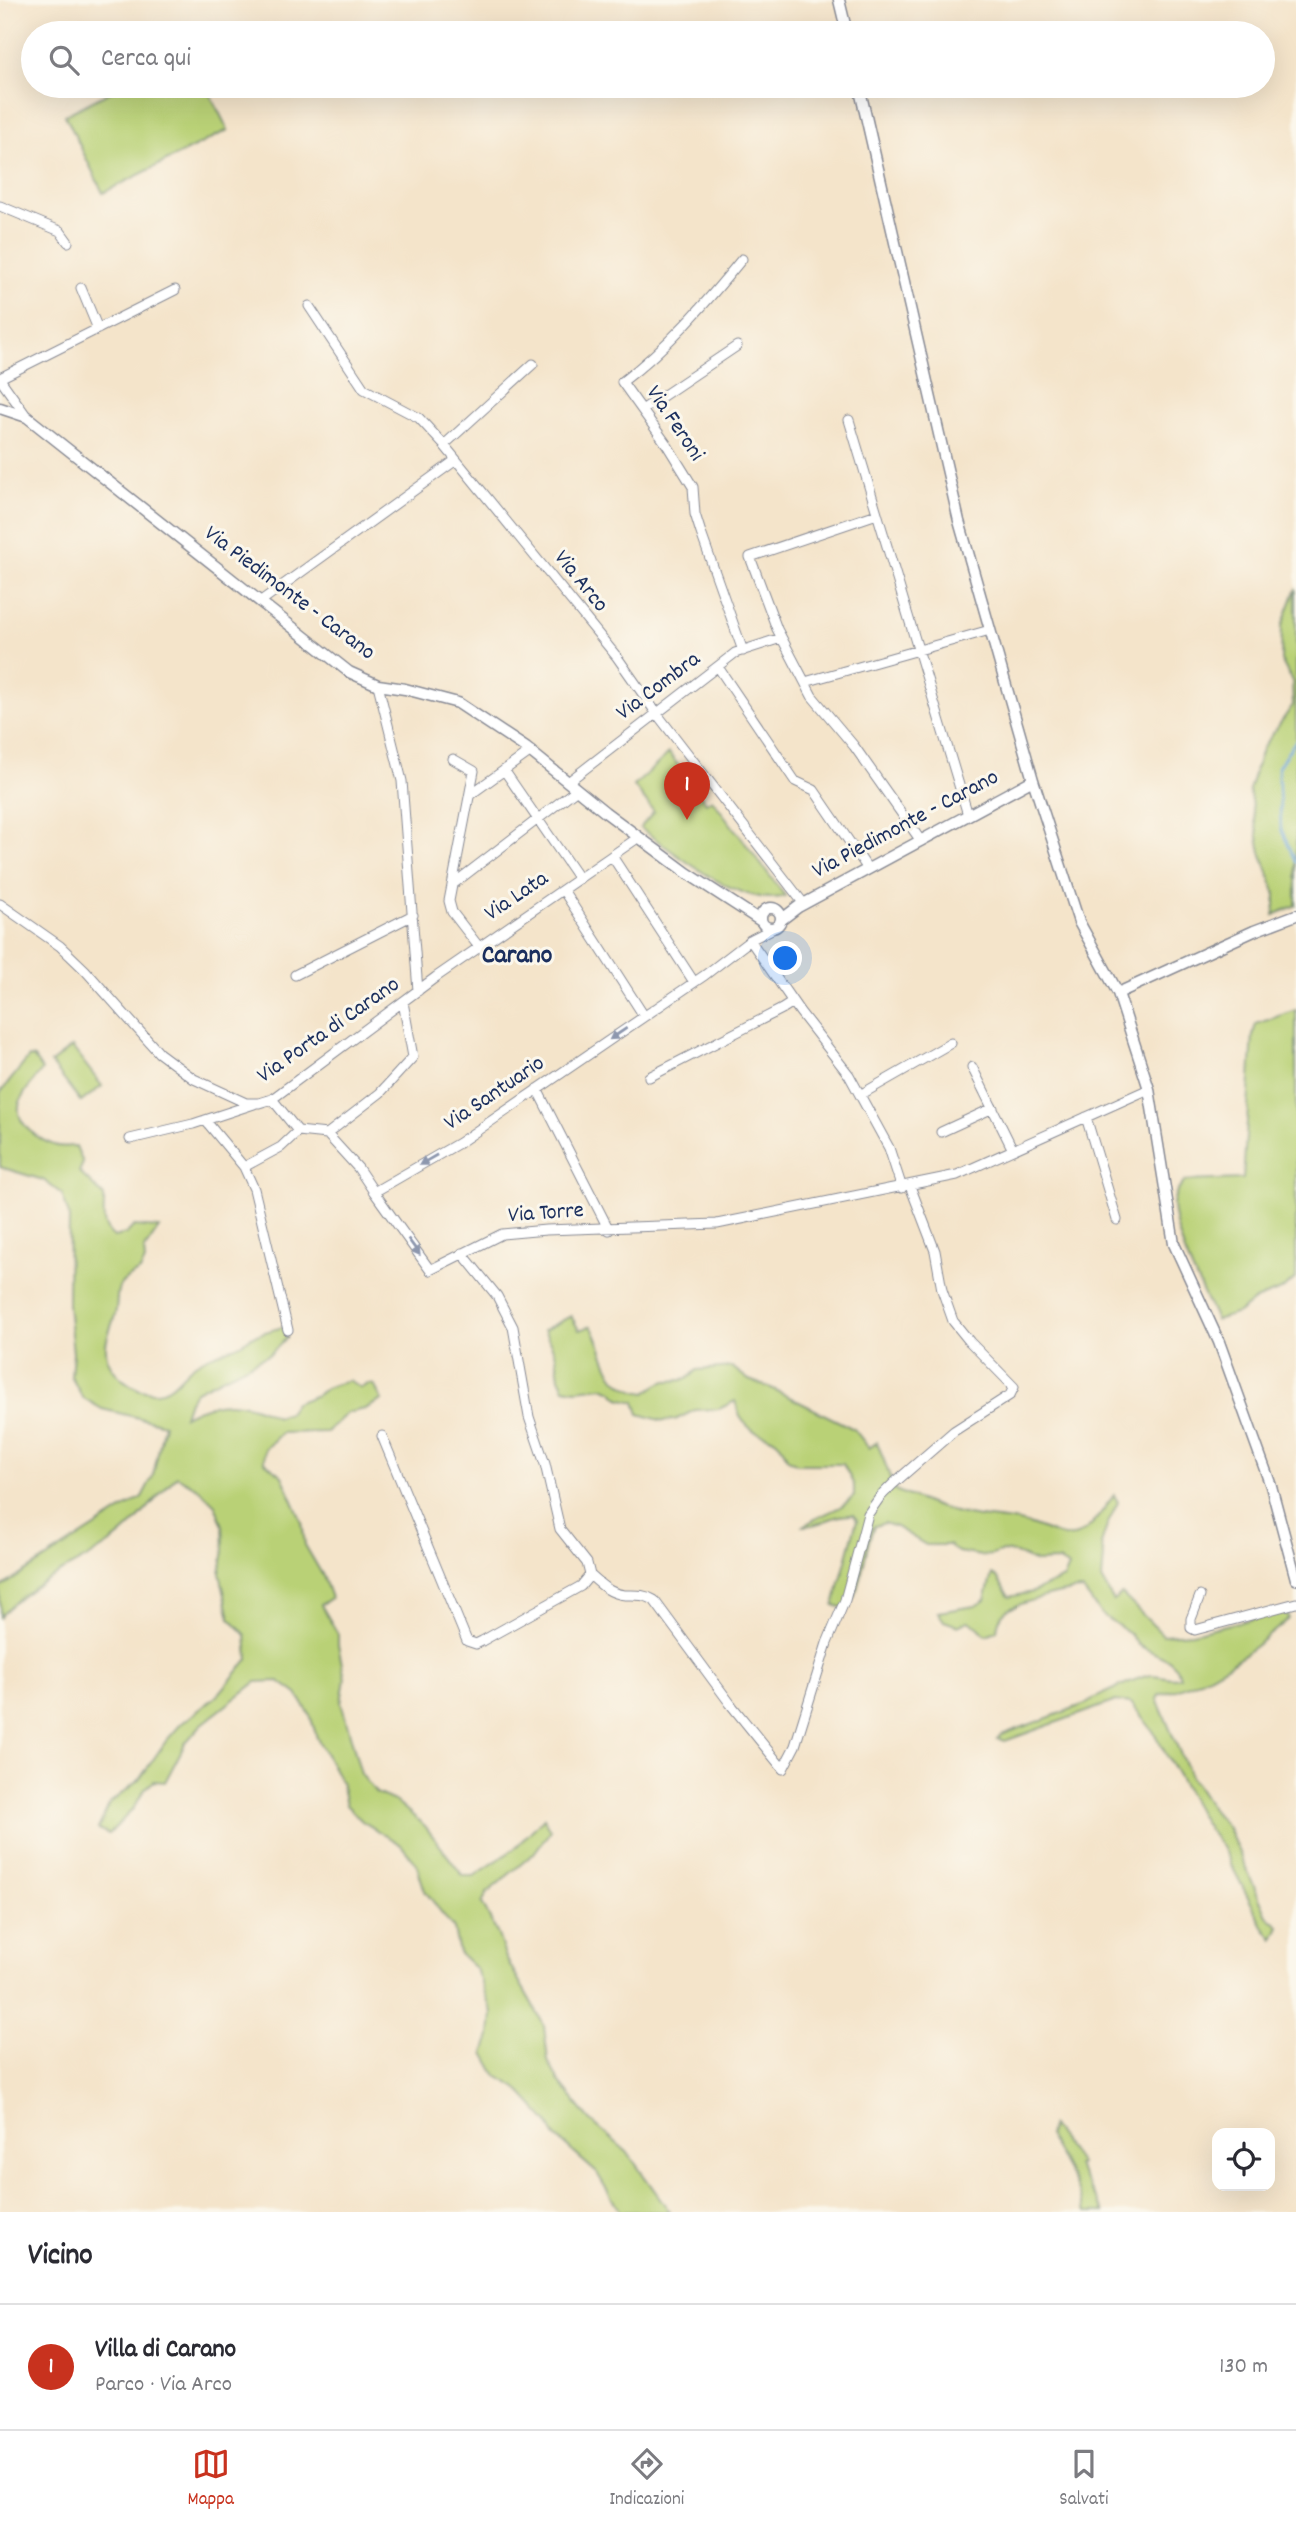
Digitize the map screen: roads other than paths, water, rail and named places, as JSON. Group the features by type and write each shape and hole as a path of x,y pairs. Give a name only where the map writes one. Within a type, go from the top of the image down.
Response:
{"street":[{"path":"839,0 844,21"},
{"path":"862,98 959,522 990,630 1079,922 1118,993 1149,1088 1174,1244 1229,1368 1271,1486 1296,1579"},
{"path":"0,206 60,231 68,242"},
{"name":"Via Feroni","path":"742,259 679,331 622,382 693,487 695,514 743,651"},
{"path":"80,288 97,329"},
{"path":"27,417 0,378 175,290"},
{"name":"Via Arco","path":"309,306 364,389 419,418 444,445 617,657 801,905"},
{"path":"642,410 737,346"},
{"path":"444,445 533,364"},
{"name":"Via Piedimonte - Carano","path":"2,412 27,417 349,673 378,685 458,703 531,751 687,873 766,925"},
{"path":"849,420 968,815"},
{"path":"261,601 456,460"},
{"path":"877,514 750,557 781,638 812,695 854,746 921,841"},
{"path":"805,682 990,630"},
{"name":"Via Combra","path":"452,885 537,820 572,785 735,653 781,638"},
{"path":"718,667 795,781 814,790 868,869"},
{"path":"378,685 402,781 418,991"},
{"path":"471,794 531,751"},
{"path":"453,759 474,771 449,901 452,912 479,947"},
{"path":"504,770 579,879"},
{"name":"Via Piedimonte - Carano","path":"780,916 1034,780"},
{"name":"Via Lata","path":"418,991 639,837"},
{"path":"612,856 694,982"},
{"path":"563,890 644,1016"},
{"name":"Via Porta di Carano","path":"0,904 60,946 85,970 159,1054 194,1079 246,1103 272,1099 418,991"},
{"name":"Via Piedimonte - Carano","path":"739,905 766,909"},
{"path":"772,908 780,916 778,926 766,925 762,914 766,909 772,908"},
{"path":"295,975 413,915"},
{"path":"1118,993 1254,931 1296,915"},
{"name":"Via Santuario","path":"374,1192 459,1143 694,982 751,940 766,925"},
{"path":"462,1253 496,1296 513,1327 529,1417 545,1464 560,1529 587,1563 590,1574 609,1591 647,1596 654,1600 724,1696 783,1769 795,1746 827,1643 839,1617 868,1514 880,1497 933,1448 962,1425 1010,1395 1014,1387 953,1321 942,1290 935,1251 889,1148 849,1075 793,1002 751,940"},
{"path":"327,1134 380,1093 413,1057 402,1002"},
{"path":"649,1077 793,1002"},
{"path":"860,1095 951,1043"},
{"path":"972,1067 1013,1150"},
{"path":"609,1230 718,1224 957,1175 1149,1088"},
{"name":"Via Torre","path":"374,1192 430,1270 502,1234 546,1230 609,1230 537,1089"},
{"path":"272,1099 298,1130 327,1134 358,1168 374,1192"},
{"path":"130,1139 259,1103"},
{"path":"941,1132 993,1108"},
{"path":"1086,1117 1117,1220"},
{"path":"205,1120 244,1167 254,1189 288,1330"},
{"path":"244,1167 281,1147 298,1130"},
{"path":"382,1436 467,1641 476,1644 580,1586 590,1574"},
{"path":"1200,1596 1191,1619 1191,1628 1195,1630 1296,1603"}],"waterway":[{"path":"1296,740 1278,767 1281,829 1296,862"}],"place":[{"name":"Villa di Carano","path":"687,820"}],"district":[{"name":"Carano","path":"517,956"}]}
